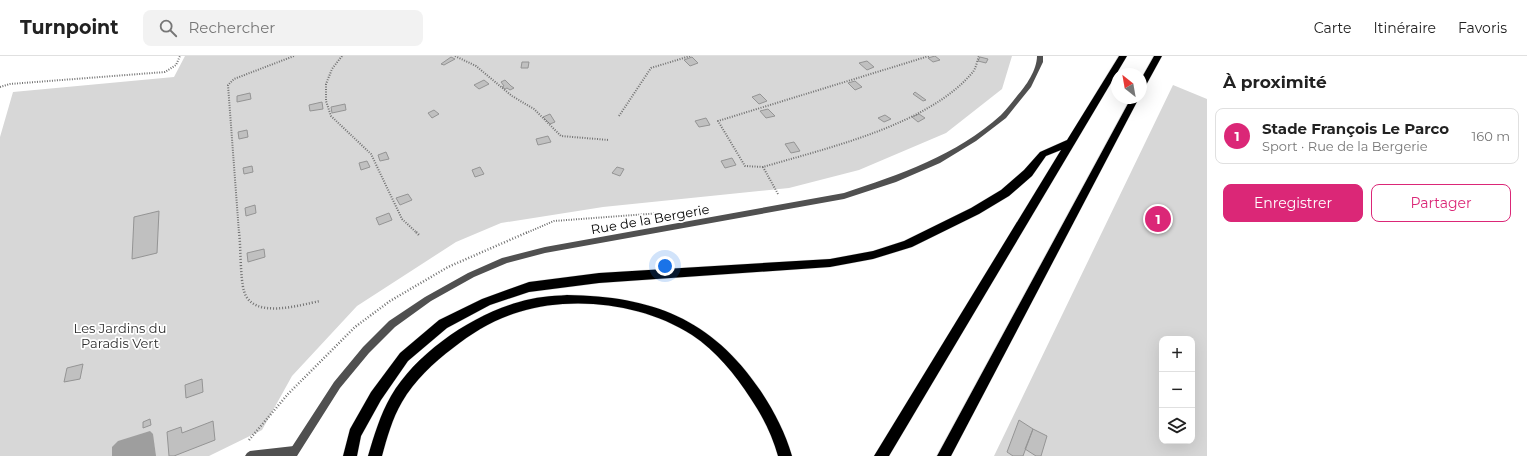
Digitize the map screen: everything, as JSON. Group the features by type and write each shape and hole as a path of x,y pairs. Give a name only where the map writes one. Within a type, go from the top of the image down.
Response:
{"highway":[{"path":"882,456 1123,56"},
{"path":"1147,76 1158,56"},
{"path":"944,456 1132,104"},
{"path":"350,456 355,434 358,428 376,396 404,357 443,324 486,302 530,287 599,278 830,263 873,255 908,244 975,211 1005,193 1028,172 1043,154 1071,142"},
{"path":"375,456 383,429 401,393 430,359 465,332 498,314 540,302 571,300 612,301 651,310 688,326 719,350 744,378 772,420 782,443 785,456"}],"street":[{"name":"Rue de la Bergerie","path":"292,453 337,385 366,350 392,324 428,299 471,275 505,260 545,250 844,196 893,180 937,161 974,139 1004,116 1028,87 1040,62 1040,56"},
{"path":"250,456 292,453"}],"path":[{"path":"0,87 10,84 165,72 176,65 180,56"},
{"path":"294,56 234,79 228,85 244,292 252,303 261,307 279,309 320,301"},
{"path":"342,56 336,61 331,69 324,93 327,109 331,116 371,154 402,219 420,236"},
{"path":"455,56 476,66 512,96 534,109 561,136 609,140"},
{"path":"619,116 651,68 690,56"},
{"path":"929,56 718,121 745,166 763,167 849,142 903,120 942,100 973,72 979,56"},
{"path":"763,167 785,207"}],"green space":[{"name":"Les Jardins du Paradis Vert","path":"185,56 1012,56 1002,89 946,133 859,170 789,188 603,207 501,223 456,242 357,306 292,376 262,430 209,456 0,456 0,137 13,92 174,77"},
{"path":"1173,85 1207,99 1207,456 994,456"}],"shaded area":[{"path":"150,431 153,434 156,456 112,456 112,447 118,441"}],"building":[{"path":"935,56 940,60 933,62 928,58"},
{"path":"451,57 455,59 444,65 441,64"},
{"path":"692,57 698,63 690,66 684,60"},
{"path":"980,57 988,59 986,63 978,61"},
{"path":"867,61 874,67 867,70 859,63"},
{"path":"522,62 529,62 528,68 521,68"},
{"path":"484,80 489,84 479,89 474,85"},
{"path":"505,80 514,88 510,90 502,87 504,86 501,82"},
{"path":"855,81 862,87 855,90 848,83"},
{"path":"915,92 926,100 923,101 913,94"},
{"path":"250,93 251,99 237,102 237,96"},
{"path":"760,94 767,101 759,104 752,97"},
{"path":"322,102 323,109 310,111 309,105"},
{"path":"345,104 346,110 332,113 331,107"},
{"path":"768,109 775,116 766,118 760,111"},
{"path":"434,110 439,114 432,118 428,113"},
{"path":"550,114 555,122 550,124 543,117"},
{"path":"919,114 925,118 918,122 912,117"},
{"path":"885,115 891,119 884,122 878,118"},
{"path":"706,118 710,125 699,127 695,121"},
{"path":"247,130 248,137 239,139 238,132"},
{"path":"548,136 551,142 538,145 536,139"},
{"path":"794,142 800,151 791,153 785,144"},
{"path":"386,152 389,159 380,161 378,155"},
{"path":"732,158 736,165 725,168 721,161"},
{"path":"367,161 370,167 361,170 359,163"},
{"path":"252,166 253,172 244,174 243,168"},
{"path":"480,167 484,174 475,177 472,170"},
{"path":"617,167 624,169 620,176 612,173"},
{"path":"408,194 412,200 400,205 396,198"},
{"path":"255,205 256,213 246,216 245,208"},
{"path":"159,211 157,253 132,259 134,217"},
{"path":"389,213 392,220 379,225 376,218"},
{"path":"264,249 265,257 248,262 247,253"},
{"path":"83,364 80,379 64,382 67,368"},
{"path":"202,379 203,392 186,398 185,385"},
{"path":"150,419 151,425 143,428 143,422"},
{"path":"1019,420 1033,429 1023,456 1013,456 1007,452"},
{"path":"213,421 215,440 174,456 169,456 167,432 181,427 182,433"},
{"path":"1033,429 1047,436 1041,456 1036,456 1025,449"}],"place":[{"name":"Stade François Le Parco","path":"1158,219"}]}
